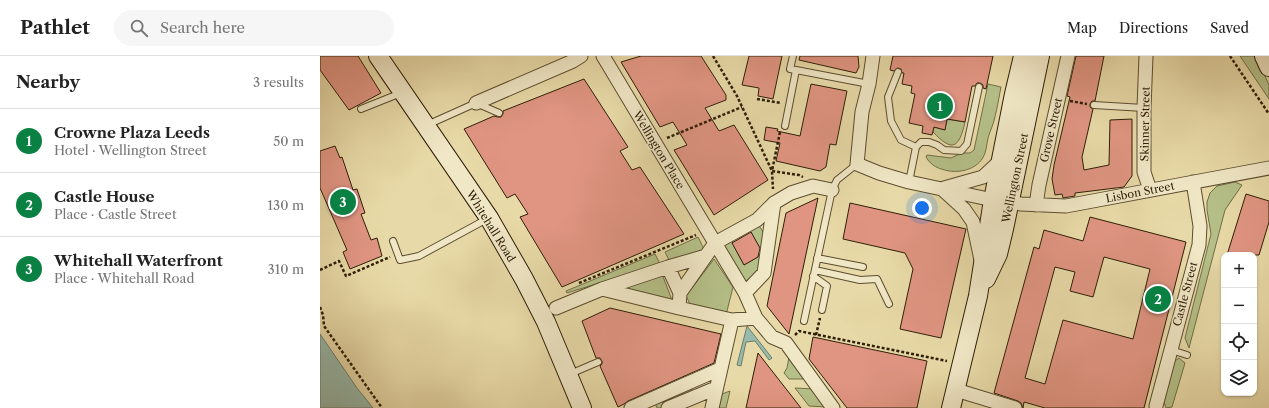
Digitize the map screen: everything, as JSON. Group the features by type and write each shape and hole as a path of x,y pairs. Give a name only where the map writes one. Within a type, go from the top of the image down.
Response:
{"street":[{"name":"Whitehall Road","path":"378,56 489,218 524,279 546,322 582,408"},
{"path":"476,103 573,61 581,56"},
{"name":"Wellington Place","path":"602,56 716,243 745,293 756,318 772,337 786,343 833,408"},
{"path":"873,56 862,112 857,164 879,173 909,182 1010,203"},
{"name":"Wellington Street","path":"951,408 978,296 1000,161 1023,56"},
{"name":"Wellington Street","path":"978,296 998,254 1040,56"},
{"name":"Grove Street","path":"1036,205 1068,56"},
{"name":"Skinner Street","path":"1146,56 1144,172 1150,190"},
{"path":"1264,56 1269,67"},
{"path":"942,189 983,177 1000,161"},
{"name":"Lisbon Street","path":"1010,203 1066,206 1269,168"},
{"name":"Castle Street","path":"1156,406 1163,367 1171,350 1199,244 1200,226 1193,182"},
{"path":"680,293 716,243 757,220 774,203 791,193 813,186 832,190"},
{"path":"942,189 964,209 973,222 982,265"},
{"path":"745,293 764,273 774,203"},
{"path":"556,308 602,288 706,256"},
{"path":"668,267 680,293 679,308"},
{"path":"602,288 732,320 756,318"},
{"path":"712,408 732,320"},
{"path":"631,408 720,369"},
{"path":"668,408 716,388"},
{"path":"956,390 1015,408"}],"lane":[{"path":"793,56 790,69 868,84"},
{"path":"785,126 796,70"},
{"path":"898,72 888,97 891,121 901,140 916,147"},
{"path":"909,182 916,147 921,142 937,144 944,150 961,151 967,144 979,87"},
{"path":"361,109 402,93"},
{"path":"425,126 476,103 499,113"},
{"path":"1094,105 1144,108"},
{"path":"804,321 832,190 838,180 857,164"},
{"path":"392,242 400,260 419,256 489,218"},
{"path":"817,258 863,268"},
{"path":"814,273 860,280 877,279 889,304"},
{"path":"814,273 827,286 822,310"},
{"path":"1171,350 1187,355"},
{"path":"568,375 598,362"}],"path":[{"path":"714,56 742,107 772,171"},
{"path":"1230,56 1269,114"},
{"path":"757,98 789,105"},
{"path":"1058,99 1094,105"},
{"path":"655,143 742,107"},
{"path":"774,203 772,171 781,125 785,126"},
{"path":"772,171 799,175 812,183 813,186"},
{"path":"575,285 688,238"},
{"path":"320,270 339,261 346,276 397,254"},
{"path":"320,307 323,315 324,326 382,408"},
{"path":"816,335 822,310"},
{"path":"786,343 799,331 962,364"}],"green space":[{"path":"1240,56 1256,56 1269,85 1269,99"},
{"path":"988,84 1001,87 995,116 983,158 975,166 960,171 949,171 933,165 926,157 927,155 951,158 962,153 970,153 974,150"},
{"path":"947,119 965,122 960,138 954,145 945,143 933,132 934,127 945,130"},
{"path":"1235,182 1242,185 1225,210 1189,348 1185,338 1211,234 1207,202 1210,193 1217,186"},
{"path":"754,226 760,227 767,238 761,272 742,283 721,244","holes":["750,231 763,254 744,265 732,241"]},
{"path":"698,237 704,249 697,254 670,262 665,252"},
{"path":"655,254 660,264 567,293 566,291"},
{"path":"714,259 733,287 726,315 691,306 686,296"},
{"path":"662,274 672,300 618,288"},
{"path":"789,357 806,379 789,379 784,373 787,368"},
{"path":"1179,358 1185,363 1172,407 1166,408 1163,399 1172,363"},
{"path":"691,388 694,395 661,408 657,408 655,403"},
{"path":"795,388 814,389 827,407 809,406"},
{"path":"730,391 726,408 719,408 722,394"}],"shaded area":[{"path":"747,326 772,358 769,360 755,341 746,342 741,366 737,365"},
{"path":"320,334 357,388 373,408 320,408"}],"building":[{"path":"320,56 358,56 381,93 349,110 320,70"},
{"path":"641,56 701,56 726,95 726,100 705,108 719,131 734,125 768,180 714,215 674,150 687,145 673,122 660,127 621,62"},
{"path":"749,56 782,56 773,99 758,96 759,88 742,85"},
{"path":"800,56 858,56 859,67 856,73 799,60"},
{"path":"893,56 993,56 986,89 983,88 983,85 980,83 972,86 965,122 947,119 945,130 934,127 932,135 922,133 923,126 909,123 915,94 911,93 912,86 902,84 904,73 902,73 901,69 898,68 894,71 890,70"},
{"path":"1076,56 1104,56 1095,101 1092,101 1090,104 1090,107 1093,109 1082,157 1084,170 1109,165 1110,120 1132,119 1132,176 1124,187 1075,193 1075,196 1063,198 1062,194 1055,195 1052,179 1070,97 1067,96"},
{"path":"584,79 628,147 620,151 632,170 640,167 684,234 562,287 520,217 528,214 515,194 507,198 464,129 494,116 501,117 503,111"},
{"path":"811,84 847,91 836,145 830,144 826,167 820,171 776,161 780,143 764,140 766,127 800,136"},
{"path":"335,146 340,158 342,157 353,190 357,189 365,213 361,214 371,240 377,238 382,256 350,269 343,252 347,250 320,188 320,151"},
{"path":"1246,194 1269,201 1269,222 1259,255 1257,255 1257,252 1228,252"},
{"path":"818,198 789,334 767,306 786,213"},
{"path":"850,203 966,229 941,338 900,329 913,269 905,253 843,239"},
{"path":"1090,217 1186,242 1144,408 1045,408 1024,402 1023,408 1021,403 1018,401 994,393 1034,247 1039,249 1044,230 1083,241","holes":["1104,257 1150,269 1133,339 1063,320 1045,384 1025,378 1055,267 1075,272 1070,291 1093,297"]},
{"path":"751,232 760,248 758,257 744,265 732,243"},
{"path":"610,308 721,334 714,363 628,401 618,407 600,366 602,361 600,358 596,358 582,321"},
{"path":"813,337 927,361 917,408 847,408 809,359"},
{"path":"758,353 801,408 746,408"}],"place":[{"name":"Crowne Plaza Leeds","path":"940,106"},
{"name":"Whitehall Waterfront","path":"343,202"},
{"name":"Castle House","path":"1158,299"}]}
